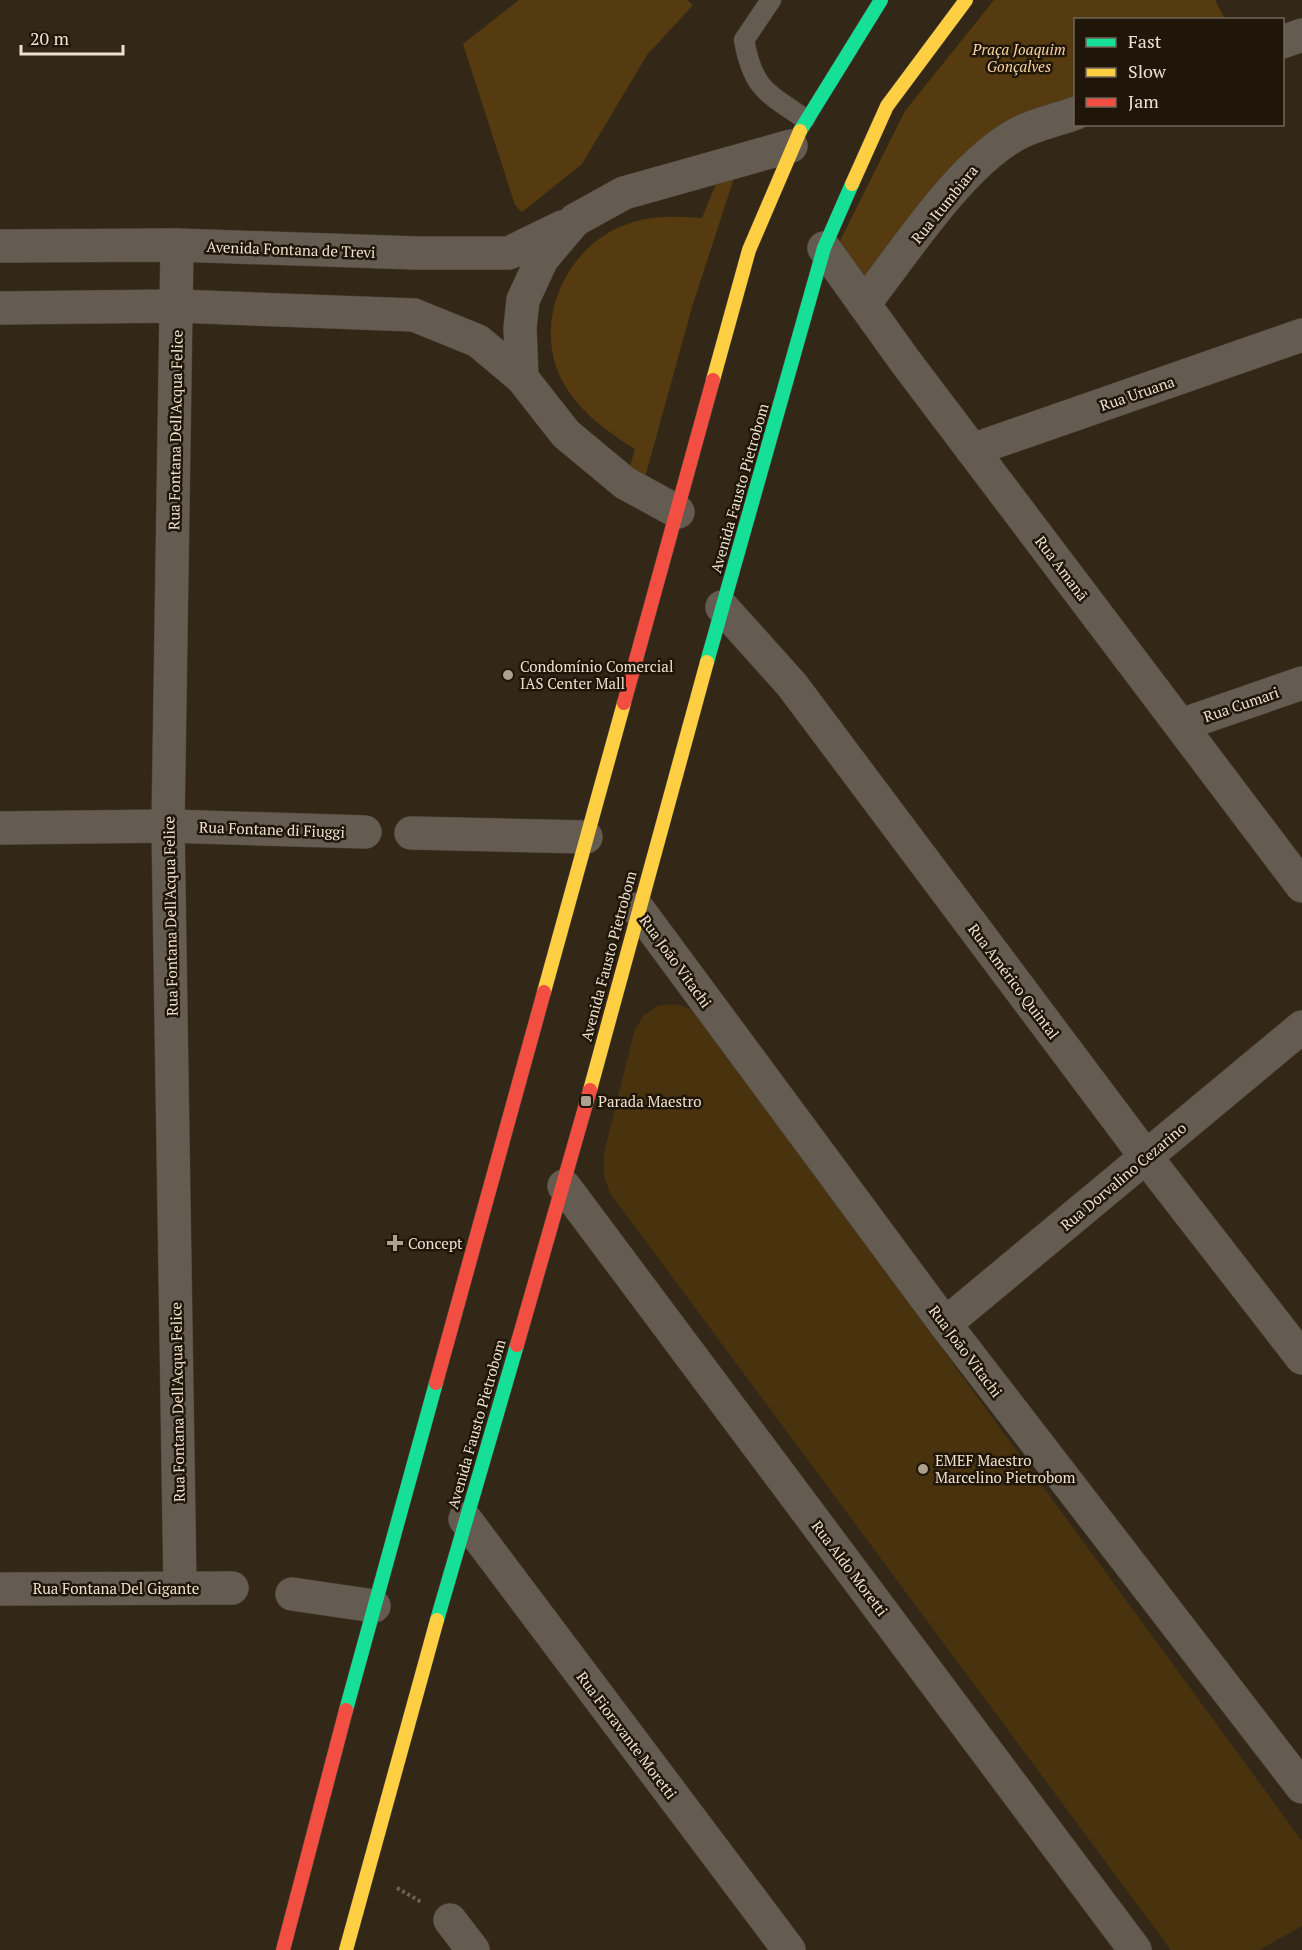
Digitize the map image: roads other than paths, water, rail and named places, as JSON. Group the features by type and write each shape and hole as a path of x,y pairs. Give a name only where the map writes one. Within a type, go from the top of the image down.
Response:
{"main road":[{"path":"283,1950 374,1606 749,250 798,133 881,0"},
{"name":"Avenida Fausto Pietrobom","path":"346,1950 465,1519 564,1186 638,909 824,248 887,106 966,0"}],"street":[{"path":"1284,41 1302,35"},
{"name":"Rua Itumbiara","path":"864,304 965,175 988,153 1020,133 1074,114"},
{"name":"Avenida Fontana de Trevi","path":"0,246 177,245 416,253 509,253 624,193 798,133"},
{"name":"Avenida Fontana de Trevi","path":"522,378 520,328 523,300 542,259 575,220"},
{"name":"Rua Fontana Dell'Acqua Felice","path":"177,245 168,826 180,1587"},
{"name":"Rua Amanã","path":"824,248 972,450 1302,886"},
{"path":"0,308 177,306 414,315 478,341 522,378 566,434 626,483 678,512"},
{"name":"Rua Uruana","path":"972,450 1302,335"},
{"name":"Rua Américo Quintal","path":"722,607 792,685 1146,1157 1302,1358"},
{"name":"Rua Cumari","path":"1181,725 1302,683"},
{"name":"Rua Fontane di Fiuggi","path":"0,828 168,826 365,832"},
{"path":"411,833 586,837"},
{"name":"Rua João Vitachi","path":"638,909 945,1324 1302,1787"},
{"name":"Rua Dorvalino Cezarino","path":"945,1324 1302,1027"},
{"name":"Rua Aldo Moretti","path":"564,1186 1135,1950"},
{"name":"Rua Fioravante Moretti","path":"465,1519 789,1950"},
{"name":"Rua Fontana Del Gigante","path":"0,1589 232,1588"},
{"path":"292,1594 374,1606"},
{"path":"450,1920 473,1950"}],"lane":[{"path":"771,0 744,40 749,66 761,88 798,133"}],"place":[{"name":"Condomínio Comercial IAS Center Mall","path":"508,675"},
{"name":"Parada Maestro","path":"586,1101"},
{"name":"Concept","path":"395,1243"},
{"name":"EMEF Maestro Marcelino Pietrobom","path":"923,1469"}],"park label":[{"name":"Praça Joaquim Gonçalves","path":"1019,58"}]}
